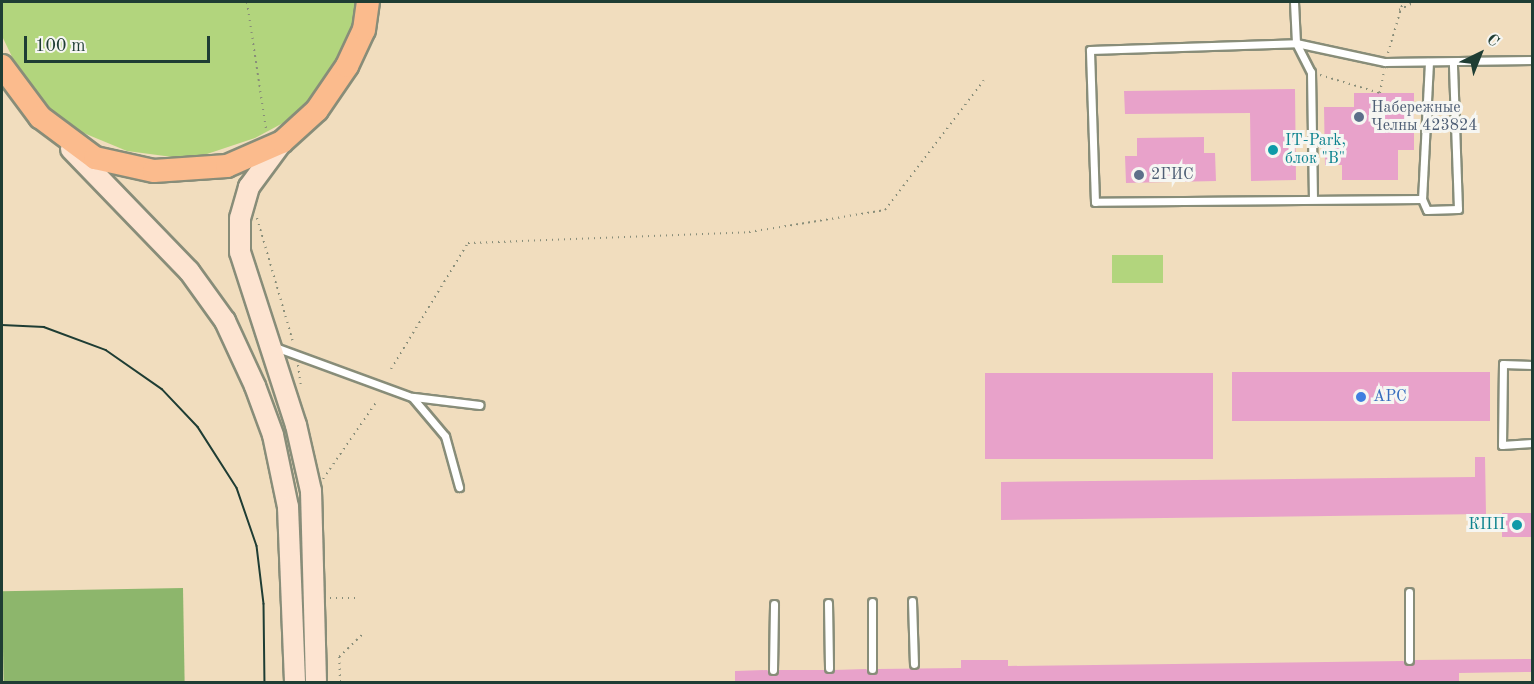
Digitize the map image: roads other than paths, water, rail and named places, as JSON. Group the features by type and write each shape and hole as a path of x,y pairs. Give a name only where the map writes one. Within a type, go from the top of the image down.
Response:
{"main road":[{"path":"364,30 368,2"},
{"path":"2,66 39,117 95,158 154,171 228,166 282,142 317,110 347,66 364,30 384,2"}],"street":[{"path":"39,117 189,271 225,321 273,435 288,507 295,682"},
{"path":"282,142 249,187 240,218 240,252 296,425 311,503 319,599 316,682"}],"lane":[{"path":"1294,2 1296,44 1311,72 1314,198"},
{"path":"1422,199 1314,198 1095,202 1090,50 1296,44 1385,62 1453,63 1533,60"},
{"path":"1429,62 1422,199 1427,210 1458,209 1453,63"},
{"path":"270,345 412,397 480,405"},
{"path":"1533,365 1503,364 1502,445 1533,443"},
{"path":"412,397 445,436 459,487"},
{"path":"1409,660 1410,592"},
{"path":"872,602 872,669"},
{"path":"912,602 914,664"},
{"path":"828,603 829,668"},
{"path":"773,670 774,604"}],"tram line":[{"path":"2,325 44,327 106,350 162,389 198,427 237,488 257,546 264,604 265,682"}],"place":[{"name":"Набережные Челны 423824","path":"1359,117"},
{"name":"IT-Park, блок \"В\"","path":"1273,150"},
{"name":"2ГИС","path":"1139,175"},
{"name":"АРС","path":"1361,397"},
{"name":"КПП","path":"1517,525"}]}
